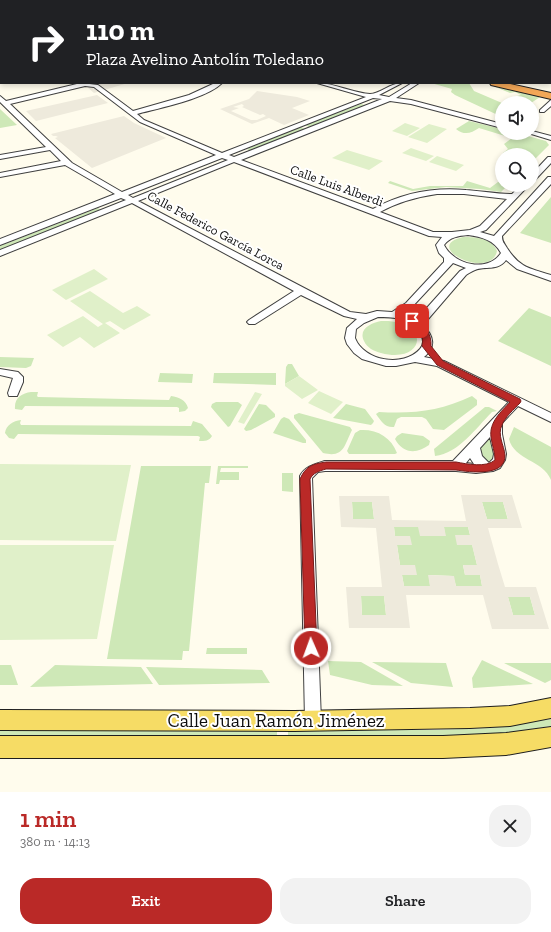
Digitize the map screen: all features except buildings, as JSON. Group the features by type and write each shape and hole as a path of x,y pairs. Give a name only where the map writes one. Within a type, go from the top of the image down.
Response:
{"highway":[{"path":"505,84 551,94"}],"main road":[{"name":"Calle Juan Ramón Jiménez","path":"0,720 313,721 510,716 551,708"},
{"name":"Calle Juan Ramón Jiménez","path":"0,747 443,747 506,744 551,736"}],"street":[{"path":"6,104 10,101 87,84"},
{"name":"Calle Luis Alberdi","path":"87,84 95,86 145,122 221,156 432,234 452,235 468,233"},
{"path":"132,113 178,100 211,88 217,84"},
{"path":"324,84 373,96 411,102 495,124"},
{"path":"0,242 373,96 396,84"},
{"path":"0,253 389,98 411,84"},
{"path":"0,98 66,162 133,201"},
{"path":"542,112 551,102"},
{"path":"539,135 551,138"},
{"path":"0,157 52,148"},
{"path":"170,185 182,177 216,163 220,160 221,156"},
{"path":"551,159 541,169 551,172"},
{"path":"0,176 58,165 66,162"},
{"name":"Calle Federico García Lorca","path":"189,169 180,175 135,193 133,196 133,201 301,291 347,314 365,317"},
{"path":"498,242 498,236 551,180"},
{"path":"374,212 392,202 422,194 454,191 484,193 498,196 514,196"},
{"path":"468,233 481,230 518,192"},
{"path":"498,196 507,204"},
{"path":"468,233 481,235 498,242 503,247 505,254 517,266"},
{"name":"Calle Luis Alberdi","path":"432,234 441,243 442,252 448,258"},
{"path":"441,243 444,239 452,235"},
{"path":"491,266 502,261 505,254"},
{"path":"394,315 409,305 445,267 448,262 448,258 461,264 474,267 517,266 551,278"},
{"path":"418,325 423,317 463,273 474,267"},
{"path":"252,322 301,291"},
{"path":"347,314 352,327"},
{"path":"377,314 394,315 404,317 418,325 427,335 427,346 423,352 414,358 401,362 388,363 365,356 352,343 350,332 352,327 365,317 377,314"},
{"path":"427,346 440,363"},
{"path":"414,358 440,363 551,418"},
{"path":"0,372 14,374 18,377 18,382 14,393"},
{"path":"456,466 489,429 497,424 516,401"},
{"path":"313,721 306,476 314,469 326,466 456,466 467,468 488,468 497,464 500,460 496,436 497,424"},
{"path":"475,444 474,450 479,462 488,468"}],"green space":[{"path":"434,84 470,84 474,91 495,100 495,114 455,95 451,92 452,89"},
{"path":"493,86 536,96 517,96 521,95 515,92 510,93"},
{"path":"361,104 365,105 309,127 305,125"},
{"path":"0,109 17,125 0,128"},
{"path":"469,121 495,127 495,133 479,128 468,133 456,129"},
{"path":"405,123 420,128 407,136 392,131"},
{"path":"429,124 447,129 427,143 408,137"},
{"path":"301,127 305,129 250,151 247,149"},
{"path":"539,139 546,141 549,145 539,155 539,148 507,148 504,144 509,140"},
{"path":"411,148 434,156 426,161 402,153"},
{"path":"347,150 383,161 369,170 332,158"},
{"path":"437,156 464,165 456,171 429,162"},
{"path":"390,181 413,189 430,186 463,186 467,181 490,188 495,184 495,191 446,187 412,191 388,183"},
{"path":"551,197 551,243 520,233"},
{"path":"98,208 101,210 0,250 0,246"},
{"path":"463,237 483,239 491,243 497,251 492,259 483,263 462,259 453,254 449,248 452,242"},
{"path":"94,269 108,279 66,300 52,290"},
{"path":"90,291 123,313 137,306 151,315 124,330 110,321 105,323 120,333 94,348 80,337 63,347 47,335 83,316 98,327 103,324 70,301"},
{"path":"529,308 551,317 551,366 498,341"},
{"path":"381,321 397,322 409,327 415,333 417,341 414,348 407,353 396,355 381,353 369,347 365,343 363,337 364,330 373,323"},
{"path":"0,357 34,358 31,366 26,368 0,367"},
{"path":"288,364 292,364 299,376 285,384 286,367"},
{"path":"160,373 193,374 192,383 158,382"},
{"path":"214,373 276,373 276,385 213,383"},
{"path":"299,376 318,390 302,399 285,386 285,384"},
{"path":"319,391 343,402 331,414 308,403"},
{"path":"31,392 38,392 38,397 169,400 171,396 182,399 188,408 185,411 179,412 179,408 177,407 25,406 22,410 15,409 17,399"},
{"path":"255,392 262,394 244,424 238,422"},
{"path":"472,396 477,400 477,405 444,430 433,429 426,419 422,417 401,417 397,419 394,427 391,427 384,424 376,414 379,412 415,412 438,408"},
{"path":"216,402 238,402 242,405 230,426 228,427 211,407 212,404"},
{"path":"259,404 266,405 275,414 275,417 251,430 246,431 244,429"},
{"path":"346,404 365,409 374,421 373,423 371,425 333,418"},
{"path":"485,407 489,407 497,411 492,412 473,433 459,445 444,454 435,456 434,449"},
{"path":"299,413 350,427 352,430 345,446 335,454 323,453 294,418 294,415"},
{"path":"284,417 289,419 306,440 306,443 273,433 281,419"},
{"path":"21,420 21,425 191,426 193,421 202,424 212,436 205,441 199,441 200,437 198,436 18,434 14,439 9,438 5,433 8,426 15,421"},
{"path":"514,427 551,447 551,480 542,468 522,456 512,446 509,439"},
{"path":"360,430 372,431 383,435 391,443 397,453 349,454 347,451 355,433"},
{"path":"491,431 494,446 494,461 485,463 478,447"},
{"path":"402,433 423,436 430,441 429,445 420,450 406,450 398,444 395,439"},
{"path":"0,464 131,465 116,541 0,540"},
{"path":"141,466 211,466 209,483 205,483 189,651 183,651 182,660 107,659"},
{"path":"218,466 248,466 248,468 221,468 220,472 239,472 239,480 220,480 219,484 216,484"},
{"path":"282,473 293,473 293,492 282,491"},
{"path":"352,502 372,502 374,519 353,519"},
{"path":"482,502 503,502 508,520 487,519"},
{"path":"394,527 419,527 421,536 445,536 444,527 468,527 470,535 457,545 472,544 477,565 463,565 465,575 480,575 482,586 456,586 453,576 429,575 430,586 404,586 402,575 416,575 400,565 397,545 410,536 395,536"},
{"path":"0,545 114,545 97,639 0,640"},
{"path":"361,596 384,596 386,615 362,615"},
{"path":"508,597 530,597 535,615 513,615"},
{"path":"207,648 247,648 247,654 206,654"},
{"path":"482,660 533,684 473,688 472,678"},
{"path":"328,661 361,662 403,686 372,685 330,675"},
{"path":"372,662 446,663 453,687 411,683"},
{"path":"504,663 551,663 551,680 545,683"},
{"path":"0,665 11,665 18,685 0,685"},
{"path":"55,665 141,667 153,684 30,687"},
{"path":"146,667 262,670 270,683 159,685"},
{"path":"551,719 551,726 491,735 434,737 288,736 288,729 433,730 488,728"},
{"path":"0,729 277,729 277,736 0,737"}],"shaded area":[{"path":"76,84 125,84 94,93 87,87 82,88"},
{"path":"257,91 297,97 310,101 292,108 309,115 284,125 269,118 252,124 220,109 249,99","holes":["242,104 244,106 242,107 266,116 257,120 251,120 231,111 239,108 233,107"]},
{"path":"97,95 108,103 36,121 26,111"},
{"path":"124,116 134,123 166,138 92,168 55,138 58,137 51,134"},
{"path":"461,495 512,495 522,528 488,528 505,587 536,587 549,629 492,629 483,595 406,595 410,628 349,628 346,587 382,587 376,528 341,527 339,496 389,496 392,520 466,521","holes":["352,502 372,502 374,519 353,519","482,502 503,502 508,519 487,519","394,527 418,527 420,536 446,536 444,527 468,527 470,535 455,535 457,545 472,545 477,565 463,565 465,575 480,575 482,586 456,586 454,576 428,575 430,586 404,586 402,575 417,575 415,565 400,565 397,545 412,545 410,536 395,536","361,596 384,596 386,615 362,615","508,597 530,597 535,615 513,615"]}],"route":[{"path":"311,648 305,479 308,473 316,467 326,466 456,466 467,468 488,468 497,464 500,460 496,436 497,424 516,401 440,363 427,346 427,335 421,327 412,321"}]}
